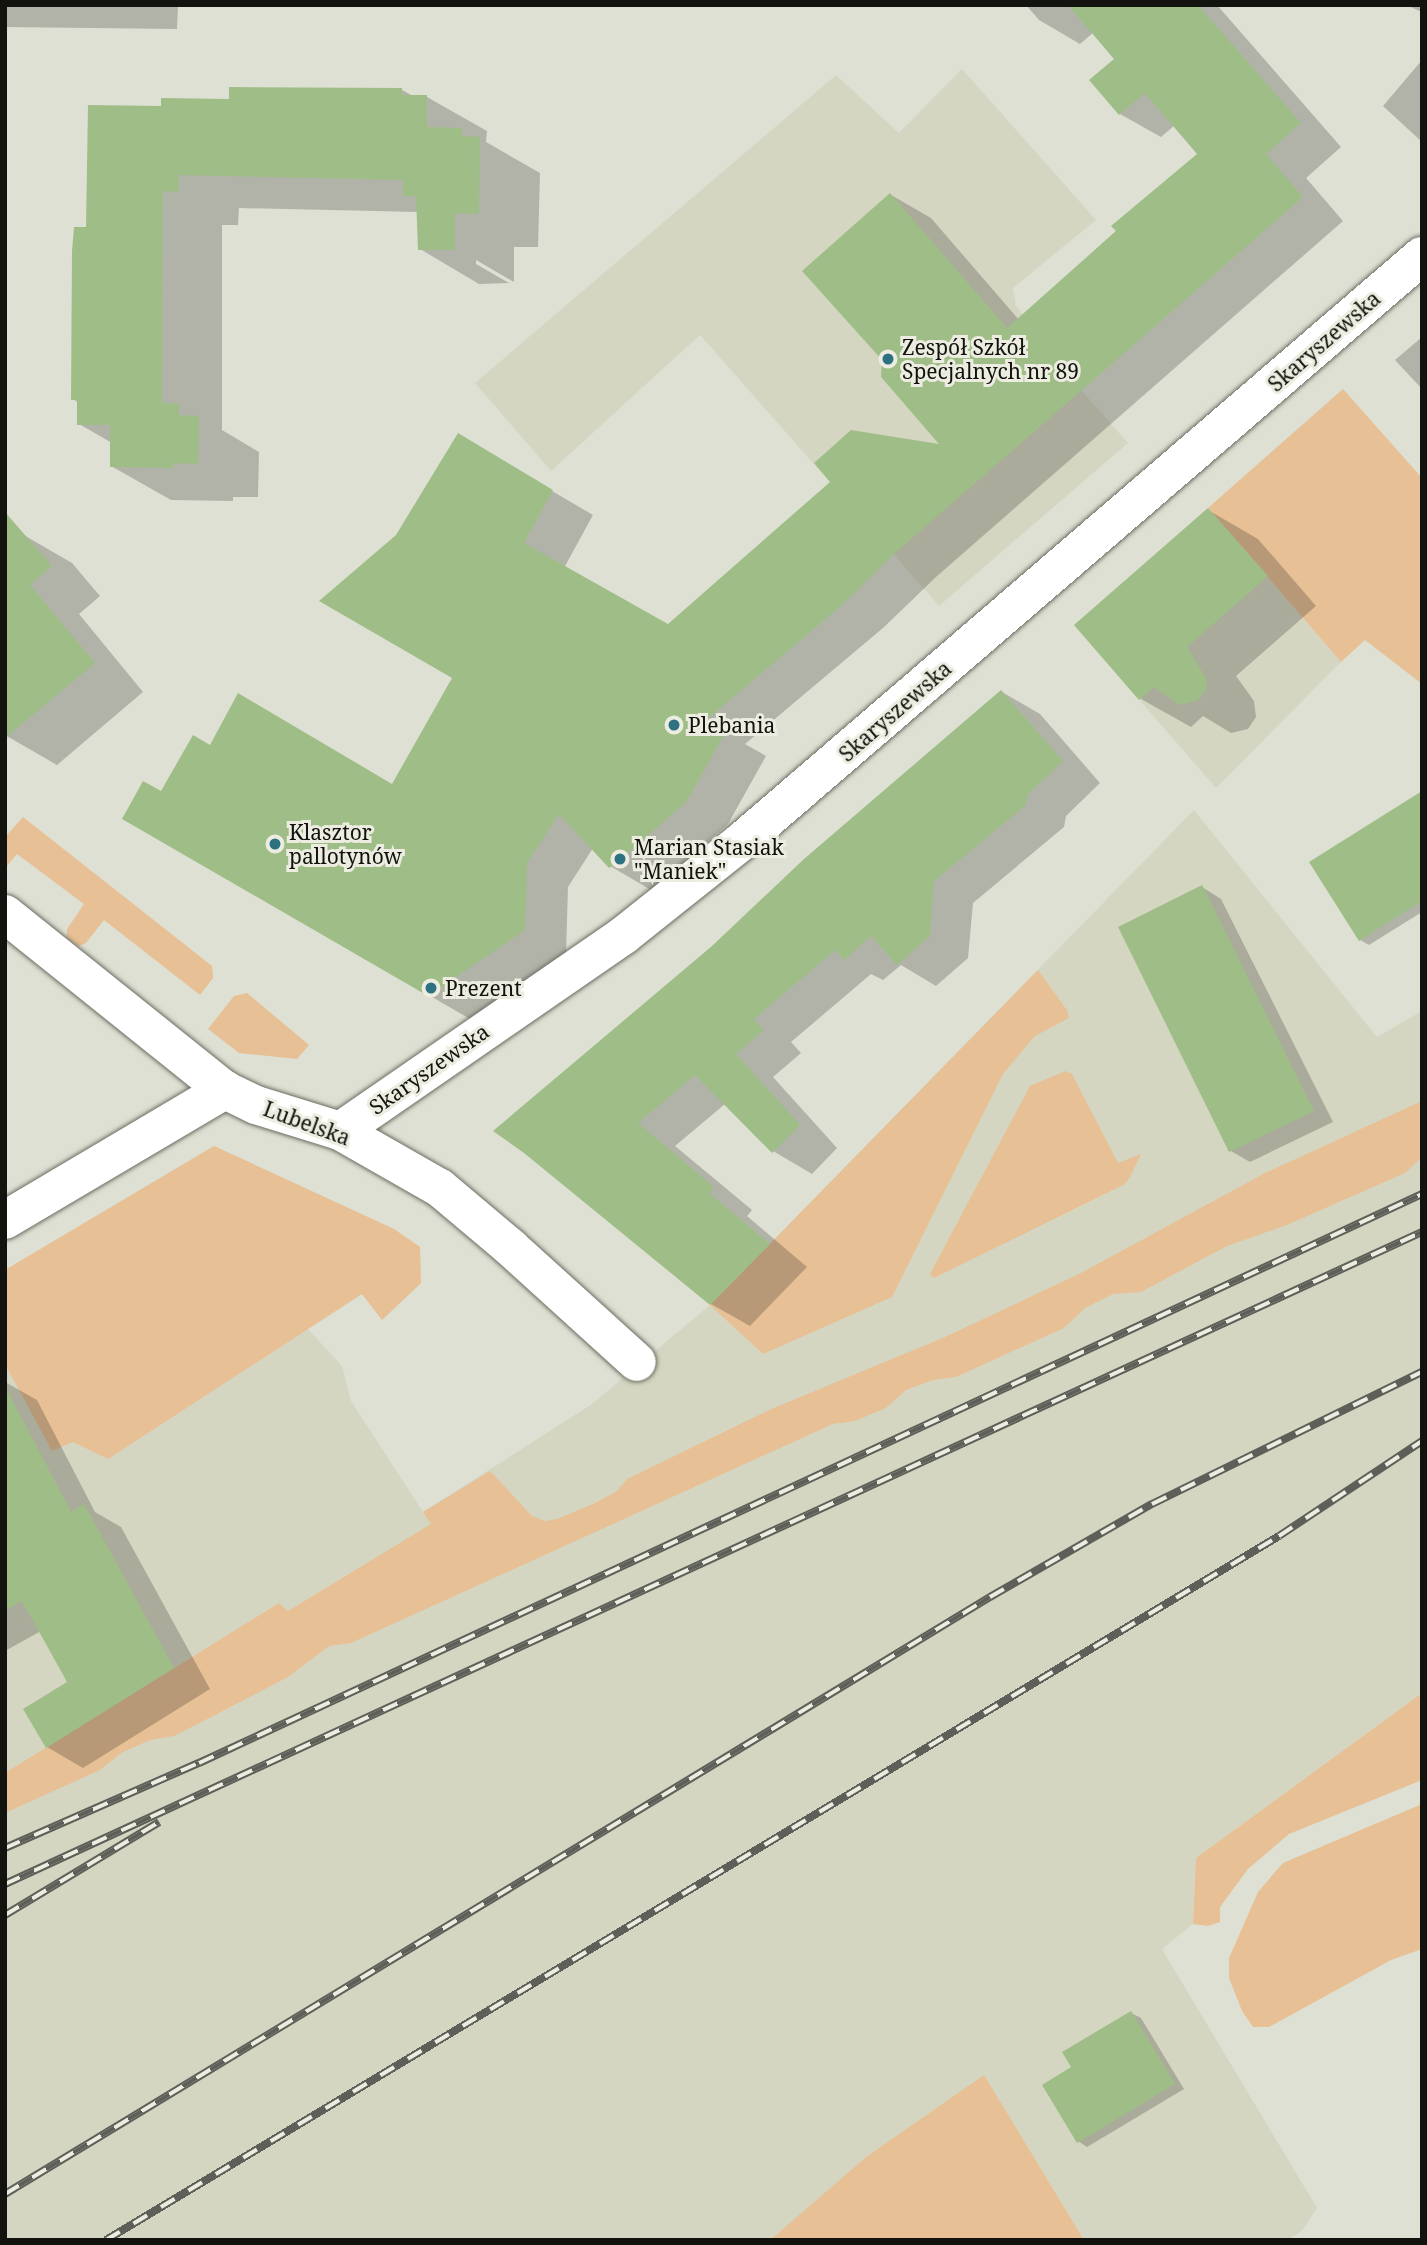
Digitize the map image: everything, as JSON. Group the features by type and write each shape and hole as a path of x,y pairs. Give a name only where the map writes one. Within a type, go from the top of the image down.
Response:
{"street":[{"name":"Skaryszewska","path":"340,1131 624,935 742,841 1422,256"},
{"name":"Lubelska","path":"5,914 225,1090 256,1105 340,1131 440,1188 510,1247 637,1362"},
{"path":"5,1220 225,1090"}],"shaded area":[{"name":"Zespół Szkół Specjalnych nr 89","path":"962,69 1096,220 1013,288 1016,306 1022,313 1022,323 1128,443 939,606 700,335 551,471 475,383 836,75 899,133"},
{"path":"1343,389 1422,478 1422,684 1365,640 1341,662 1208,508"},
{"path":"1208,508 1341,662 1216,788 1074,625"},
{"path":"1194,810 1377,1037 1422,1011 1422,1693 1196,1858 1193,1924 1162,1949 1317,2208 1302,2231 1287,2240 1084,2240 984,2076 866,2157 770,2240 5,2240 5,1270 214,1146 394,1229 420,1247 421,1283 382,1320 362,1294 307,1328 342,1366 351,1401 423,1512 592,1404 710,1305"},
{"path":"23,817 212,966 213,978 200,995 104,920 86,943 79,946 67,938 67,929 84,904 17,854 5,868 5,837"},
{"path":"1038,970 1067,1010 1069,1018 1035,1036 1003,1074 892,1297 763,1354 710,1305"},
{"path":"247,993 309,1045 297,1059 239,1053 208,1029 234,996"},
{"path":"1065,1071 1072,1074 1118,1163 1141,1154 1130,1177 1125,1184 934,1278 930,1274 1030,1086"},
{"path":"1422,1101 1422,1157 1405,1173 1287,1225 1227,1246 1141,1292 1113,1294 1085,1308 1064,1328 956,1377 933,1380 906,1390 886,1408 855,1421 833,1424 351,1643 329,1646 288,1677 215,1715 174,1736 150,1740 121,1753 100,1770 5,1813 5,1773 279,1603 288,1611 431,1524 423,1512 490,1471 532,1516 545,1521 557,1519 617,1491 627,1479 769,1410 945,1337 1081,1273 1265,1173"},
{"path":"214,1146 394,1229 420,1247 421,1283 382,1320 362,1294 108,1459 73,1442 52,1451 5,1364 5,1270"},
{"path":"1422,1693 1422,1780 1289,1834 1248,1869 1220,1907 1220,1922 1208,1926 1193,1924 1196,1858"},
{"path":"1422,1804 1422,1949 1391,1960 1269,2027 1253,2027 1242,2011 1229,1978 1229,1958 1258,1892 1283,1863"},
{"path":"984,2075 1084,2240 770,2240 866,2157"}],"building":[{"path":"1068,5 1198,5 1301,123 1266,154 1303,197 895,553 842,605 706,720 726,731 687,801 626,855 609,868 559,814 527,863 525,930 428,996 122,819 143,781 161,791 193,735 210,745 238,693 392,784 452,678 319,601 396,535 458,433 553,490 524,543 668,624 830,482 814,463 851,430 939,444 881,377 882,360 802,271 890,193 1007,328 1116,231 1111,226 1197,154 1145,93 1119,115 1089,80 1114,59"},
{"path":"229,87 402,88 402,95 427,95 427,127 462,128 462,136 480,137 479,214 455,213 455,250 418,250 416,196 403,196 403,180 179,175 179,192 163,191 162,403 179,403 179,415 199,416 198,464 174,463 174,468 110,467 110,425 77,425 77,400 71,400 72,251 74,227 86,227 88,105 161,106 161,98 229,99"},
{"path":"1208,508 1268,576 1187,647 1206,678 1207,688 1198,700 1180,705 1154,687 1139,700 1074,625"},
{"path":"5,512 52,566 30,585 95,663 5,738"},
{"path":"1001,690 1063,761 1028,794 1026,805 934,881 930,936 897,965 871,936 844,960 835,950 754,1019 764,1030 736,1054 800,1125 772,1153 695,1075 638,1123 714,1187 709,1193 770,1244 710,1305 524,1153 493,1131 712,946 804,859"},
{"path":"1422,791 1422,901 1359,941 1309,862"},
{"path":"1202,885 1314,1111 1229,1152 1118,927"},
{"path":"5,1386 71,1512 84,1504 174,1668 46,1748 23,1709 67,1682 22,1601 5,1610"},
{"path":"1131,2011 1175,2084 1077,2143 1042,2085 1071,2067 1062,2052"}],"railway":[{"path":"5,1848 199,1763 1422,1194"},
{"path":"5,1884 1422,1232"},
{"path":"5,2194 990,1597 1152,1504 1422,1372"},
{"path":"106,2240 1279,1536 1422,1441"},
{"path":"5,1915 159,1822"}],"place":[{"name":"Zespół Szkół Specjalnych nr 89","path":"888,359"},
{"name":"Plebania","path":"674,725"},
{"name":"Klasztor pallotynów","path":"275,844"},
{"name":"Marian Stasiak \"Maniek\"","path":"620,859"},
{"name":"Prezent","path":"431,988"}]}
